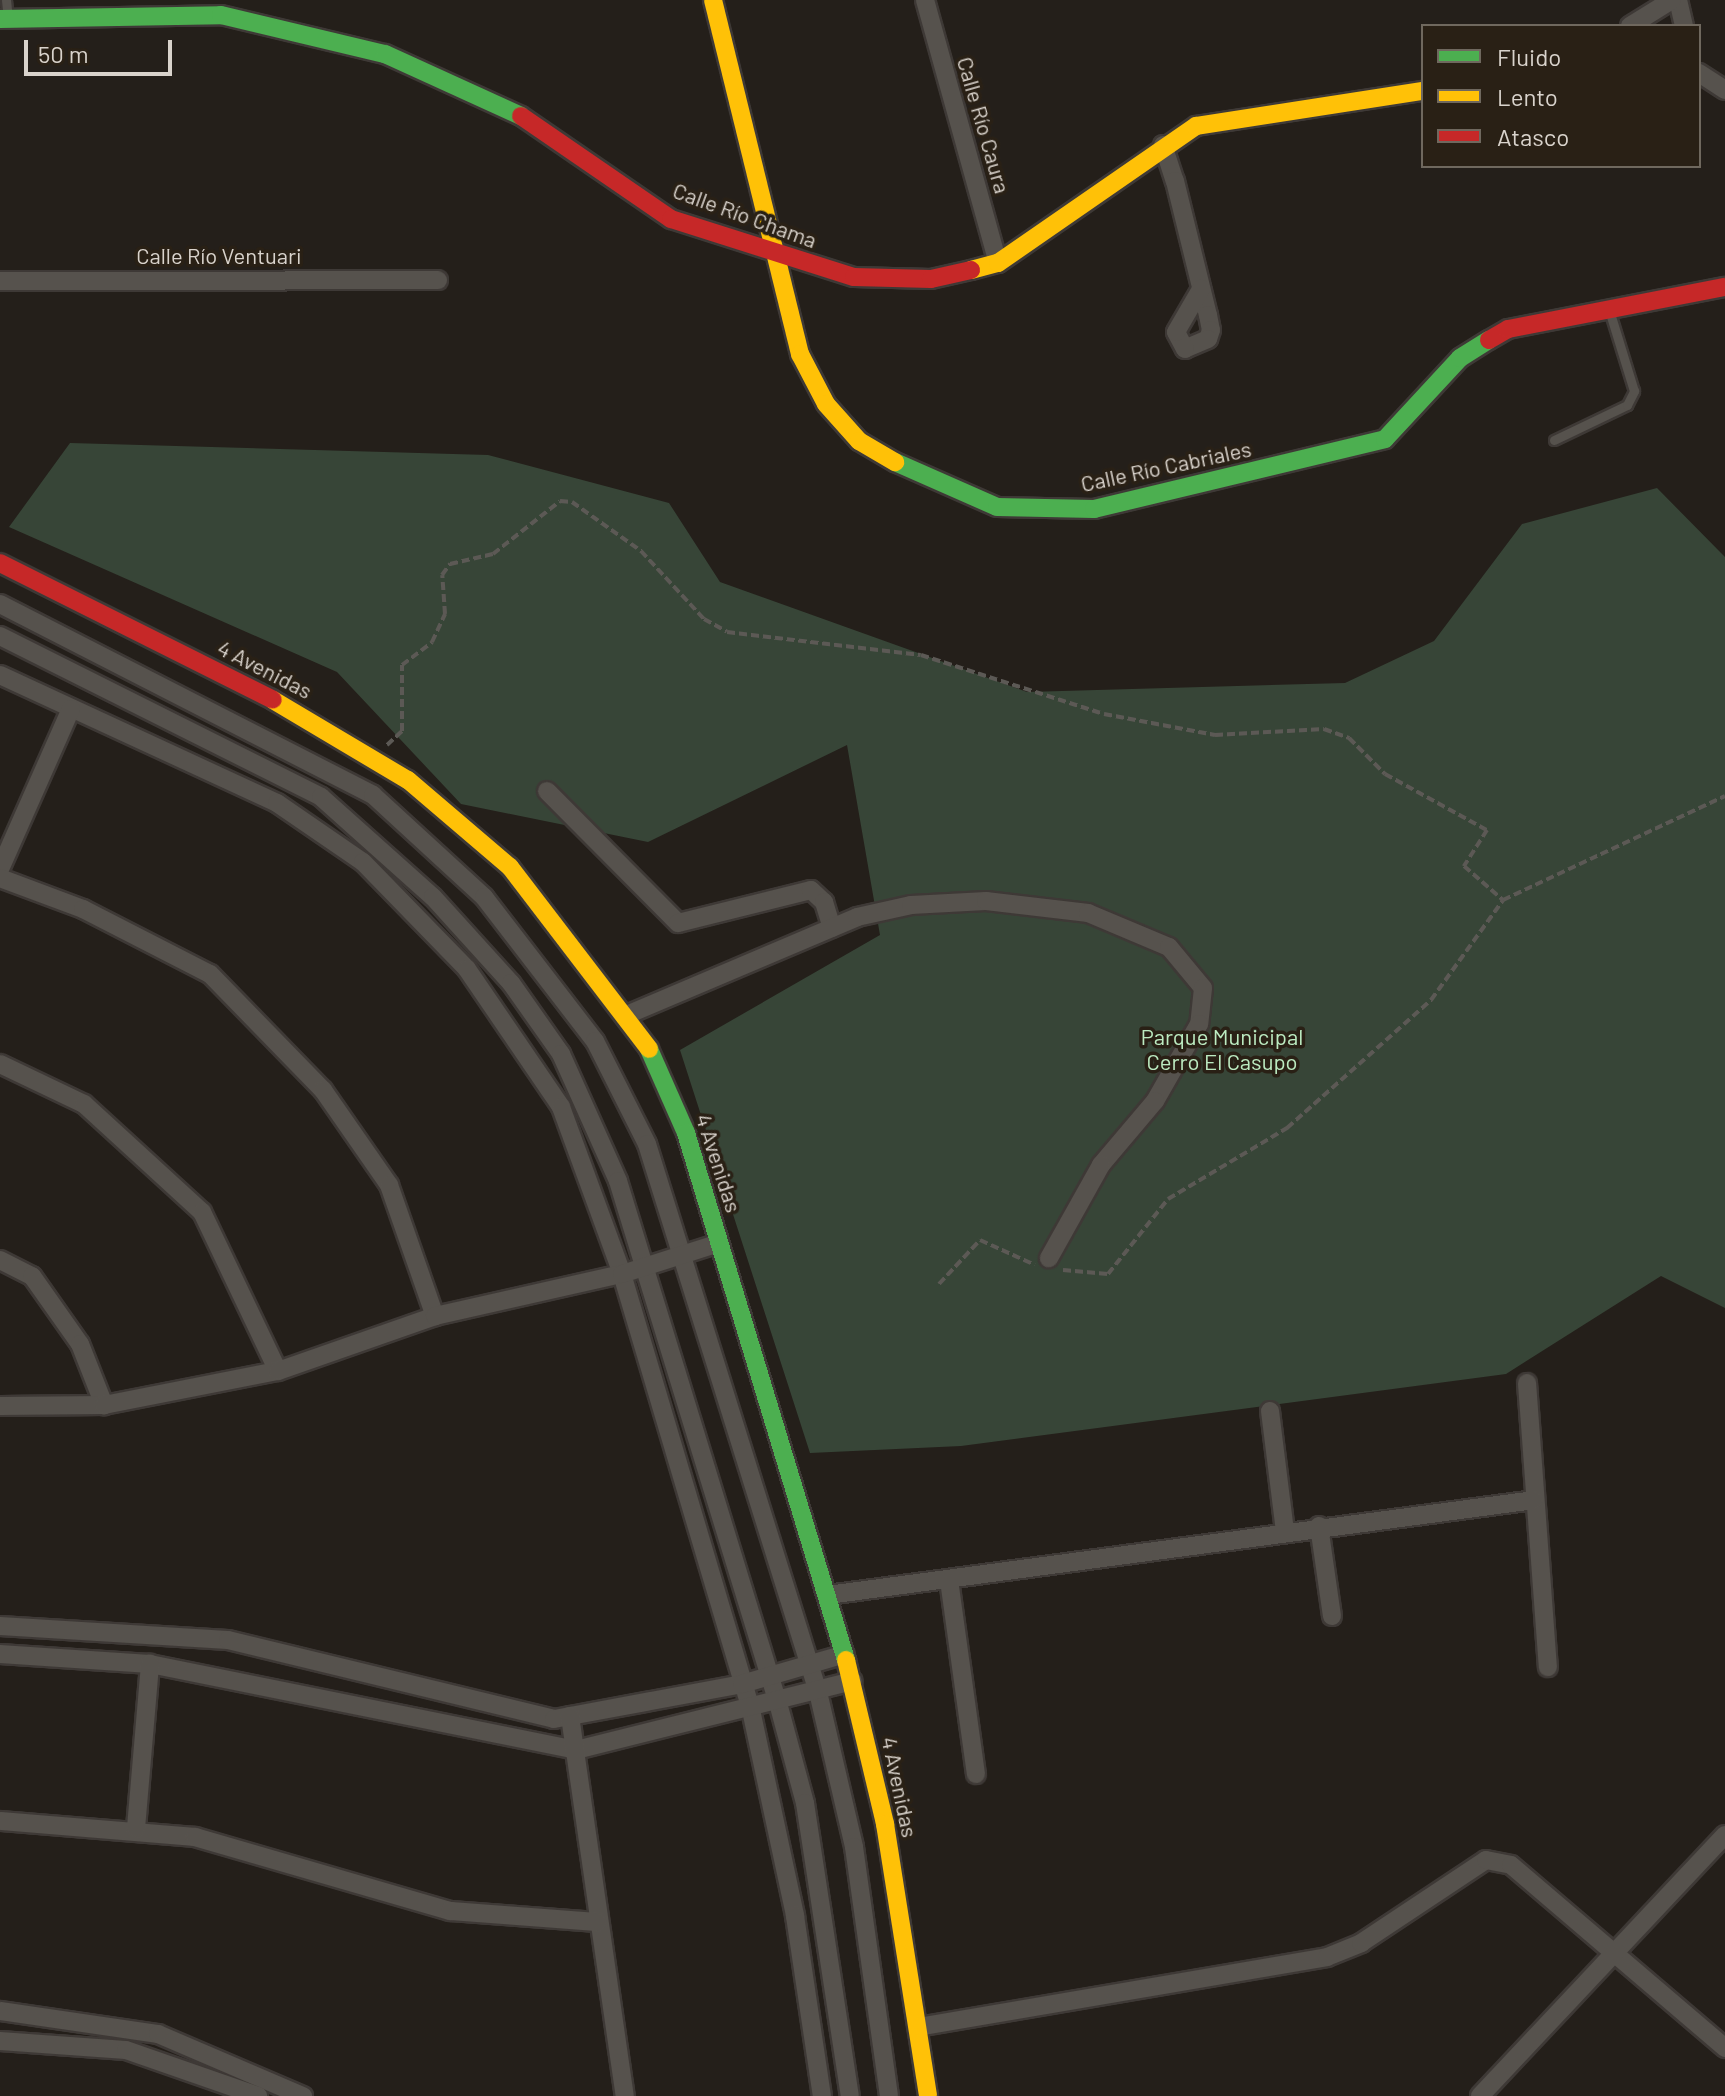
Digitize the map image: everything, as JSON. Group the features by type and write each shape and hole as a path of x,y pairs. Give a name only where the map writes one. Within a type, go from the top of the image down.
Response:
{"street":[{"name":"Calle Río Cabriales","path":"713,0 800,354 826,404 859,441 951,492 1045,511 1168,494 1385,439 1481,343 1508,329 1610,313 1725,287"},
{"name":"Calle Río Caura","path":"925,0 998,263"},
{"path":"1633,24 1672,0"},
{"path":"1678,0 1684,24"},
{"name":"Calle Río Chama","path":"5,12 221,15 385,54 520,115 671,219 777,257 854,277 931,279 998,263 1163,145 1236,115 1421,91"},
{"path":"1701,74 1725,90"},
{"path":"1163,145 1201,289"},
{"name":"Calle Río Ventuari","path":"0,281 438,280"},
{"name":"4 Avenidas","path":"0,563 248,685 374,757 510,867 629,1014 686,1133 853,1681 918,2027 928,2096"},
{"path":"0,604 321,762 428,838 530,952 595,1041 647,1144 818,1692 854,1847 889,2096"},
{"path":"0,636 321,797 433,897 511,983 561,1054 589,1107 646,1266 778,1703 805,1803 850,2096"},
{"path":"0,675 277,803 363,862 409,908 525,1045 561,1107 622,1274 751,1710 795,1916 822,2096"},
{"path":"0,869 71,709"},
{"path":"547,791 678,923 811,890 824,902 832,928"},
{"path":"0,878 83,909 210,974 323,1090 389,1185 435,1316"},
{"path":"629,1014 832,928 911,905 986,901 1088,913 1169,947 1191,965 1203,988 1199,1024 1155,1101 1101,1165 1049,1258"},
{"path":"0,1064 84,1104 202,1212 278,1371"},
{"path":"0,1406 104,1405 278,1371 435,1316 622,1274 719,1243"},
{"path":"0,1260 32,1276 80,1344 104,1405"},
{"path":"1527,1383 1548,1667"},
{"path":"1270,1411 1285,1531"},
{"path":"828,1595 1319,1526 1534,1500"},
{"path":"1319,1526 1332,1616"},
{"path":"949,1580 976,1774"},
{"path":"0,1626 228,1640 554,1719 770,1678 845,1654"},
{"path":"0,1654 150,1664 576,1750 751,1710 853,1681"},
{"path":"136,1828 150,1664"},
{"path":"570,1716 625,2096"},
{"path":"0,1821 136,1828 195,1837 485,1919 598,1922"},
{"path":"1480,2096 1725,1835"},
{"path":"918,2027 1327,1957 1361,1943 1486,1860 1511,1865 1611,1954 1725,2048"},
{"path":"0,2011 158,2034 303,2096"},
{"path":"0,2041 126,2050 227,2089 258,2096"}],"lane":[{"path":"1554,440 1627,405 1634,391 1610,313"}],"path":[{"path":"374,757 402,731 402,665 432,642 445,614 442,575 450,564 493,554 560,501 572,502 641,551 704,619 727,632 921,655 1104,714 1215,735 1324,729 1349,738 1385,774 1487,830 1464,866 1503,900"},
{"path":"939,1284 980,1240 1021,1261 1108,1274 1168,1199 1287,1128 1431,1000 1503,900 1725,796"}],"green space":[{"name":"Parque Municipal Cerro El Casupo","path":"70,443 488,455 669,503 720,582 1027,692 1345,683 1434,641 1522,524 1657,488 1725,557 1725,1308 1661,1276 1506,1374 961,1446 810,1453 680,1050 880,935 847,745 648,842 461,804 337,672 9,527"}],"traffic: fast":[{"path":"0,19 221,15 385,54 521,116"},
{"path":"895,462 997,507 1094,509 1385,439 1460,358 1489,340"},
{"path":"649,1049 686,1133 846,1660"}],"traffic: slow":[{"path":"713,0 800,354 826,404 859,441 895,462"},
{"path":"971,270 998,263 1196,126 1421,91"},
{"path":"273,700 408,780 510,867 649,1049"},
{"path":"846,1660 885,1824 928,2096"}],"traffic: jam":[{"path":"521,116 671,219 854,277 931,279 971,270"},
{"path":"1489,340 1508,329 1725,287"},
{"path":"0,563 273,700"}]}
